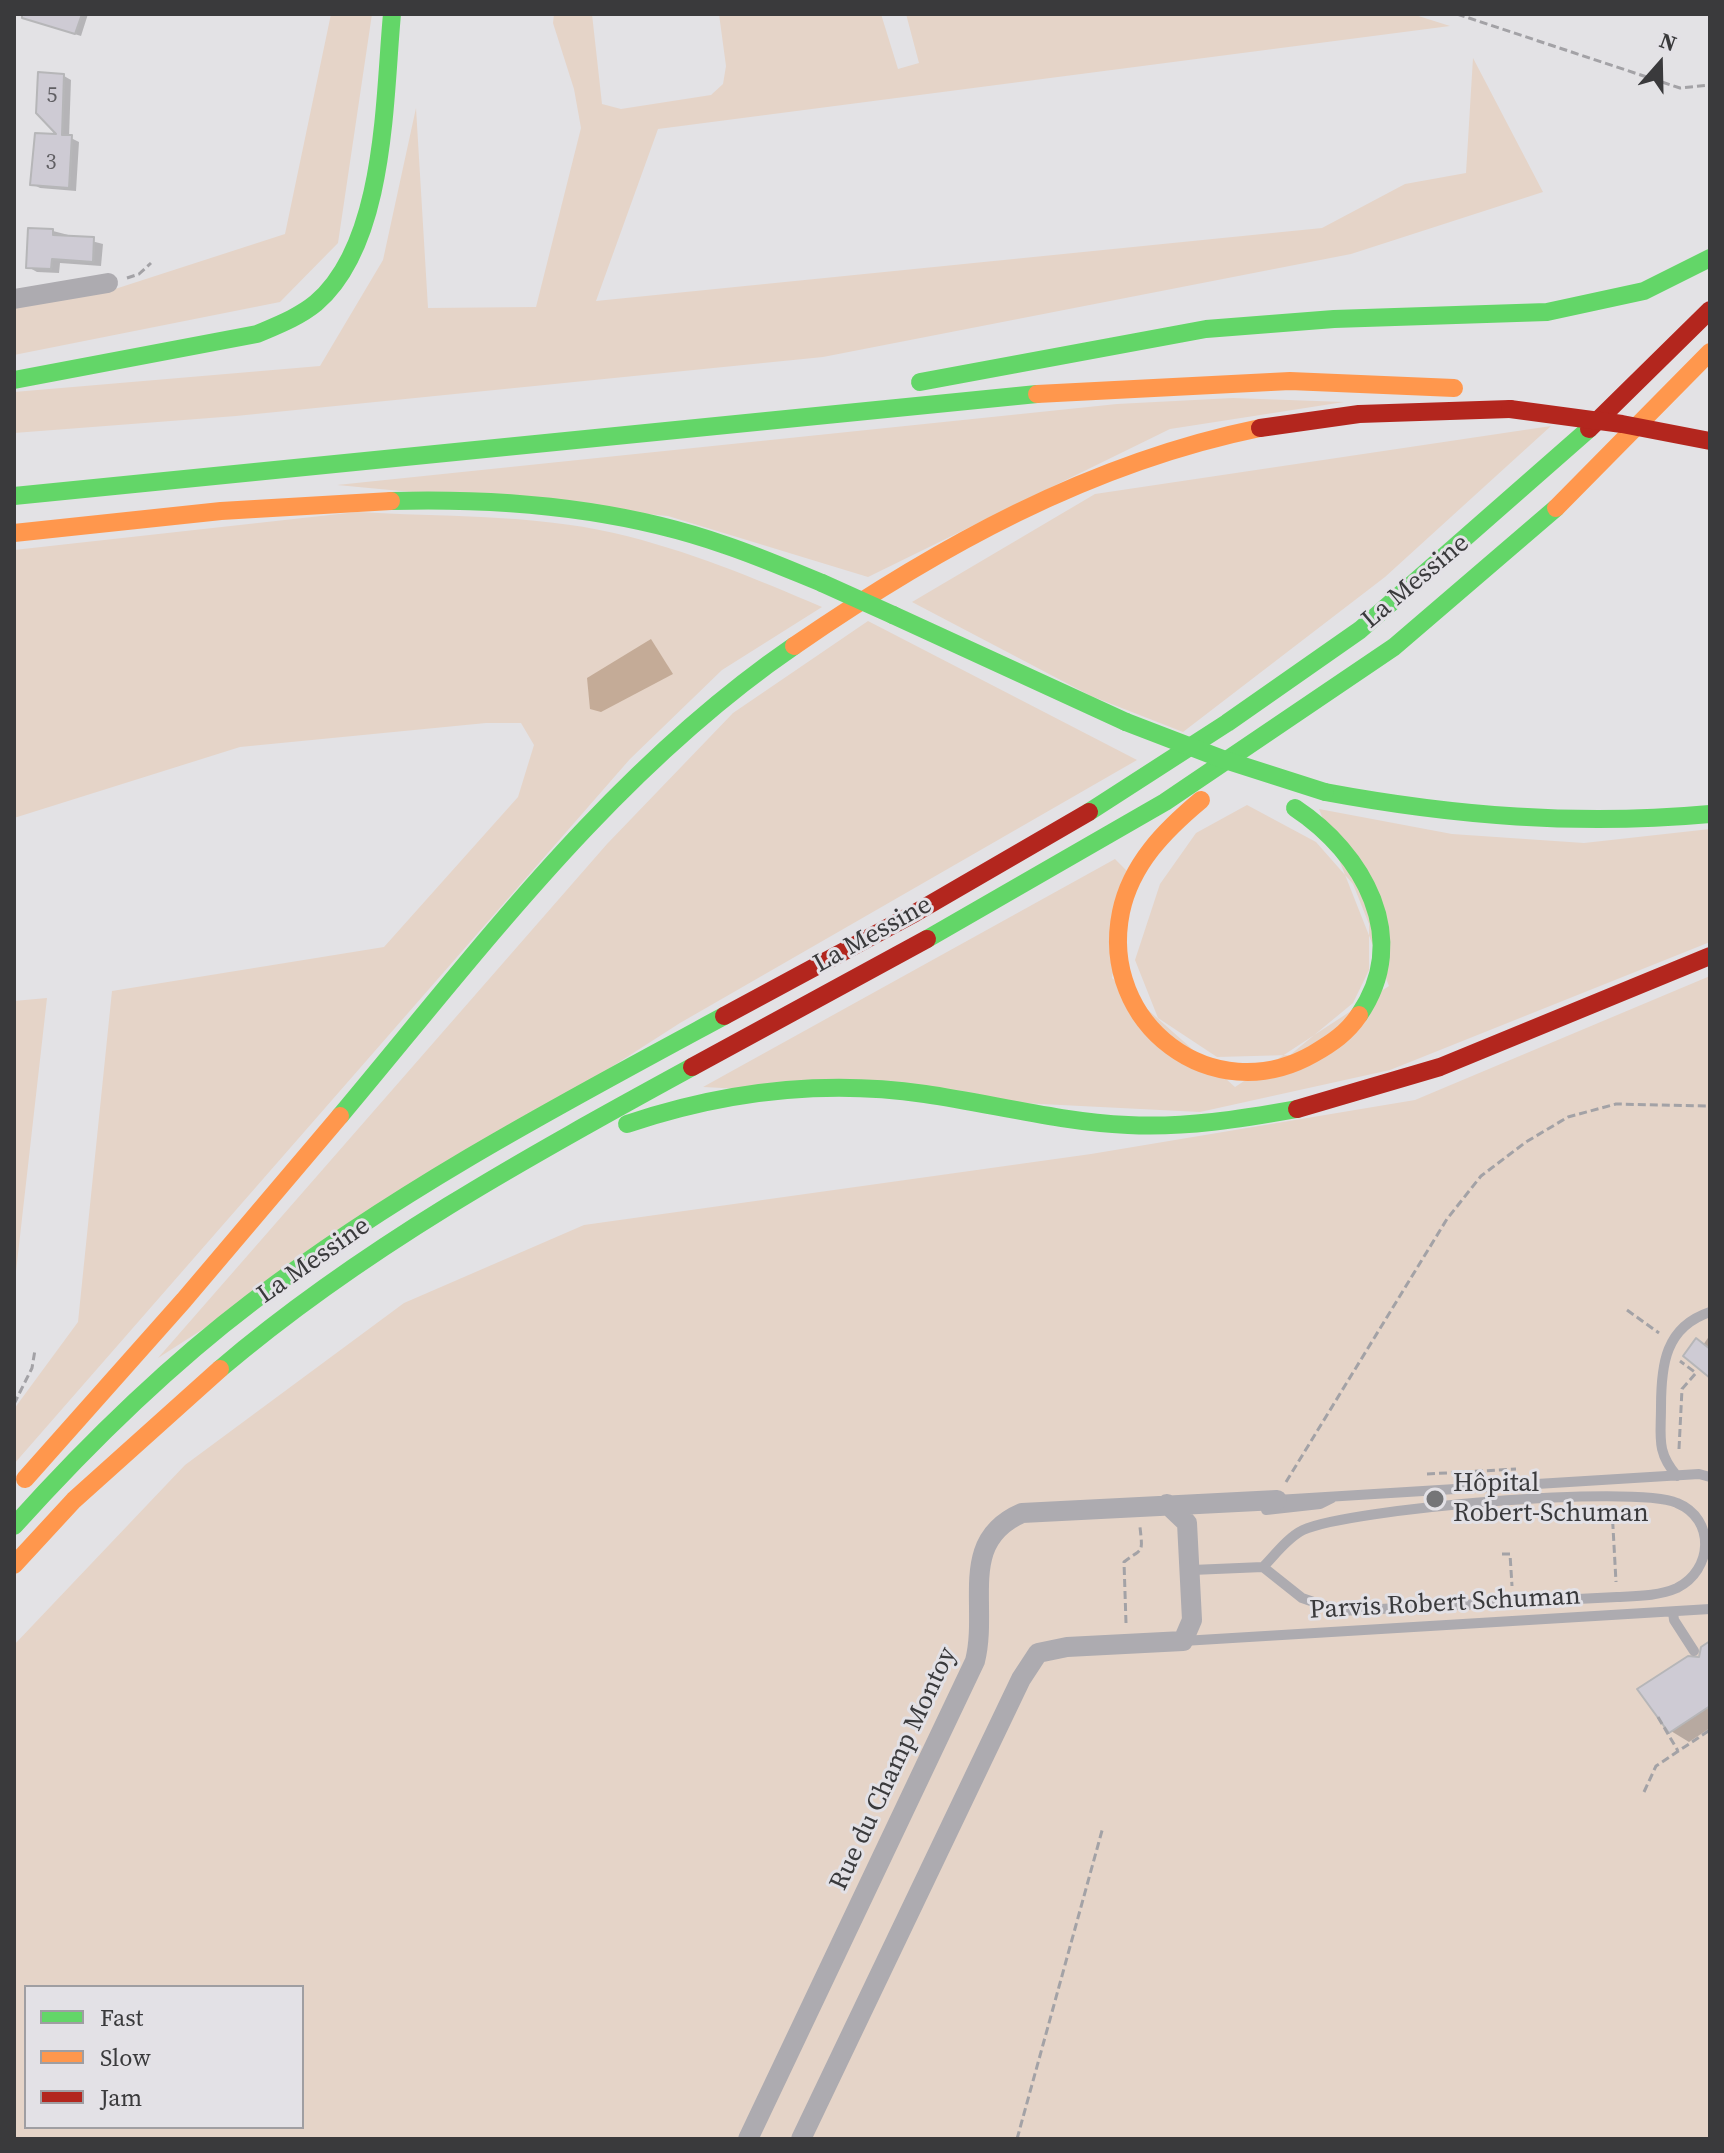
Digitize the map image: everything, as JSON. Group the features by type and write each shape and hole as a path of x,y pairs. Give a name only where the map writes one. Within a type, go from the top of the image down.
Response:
{"main road":[{"path":"14,380 257,334 286,325 318,303 352,257 368,215 392,14"},
{"path":"908,384 1206,329 1334,319 1547,312 1644,291 1710,258"},
{"name":"La Messine","path":"14,1526 54,1481 213,1333 336,1241 578,1095 993,869 1149,776 1259,703 1365,626 1456,549 1593,427 1710,310"},
{"name":"La Messine","path":"14,1565 74,1500 233,1358 366,1259 551,1144 1028,884 1165,802 1394,647 1556,508 1626,441 1710,352"},
{"path":"14,496 952,401 1179,385 1347,383 1632,412 1710,429"},
{"path":"738,422 796,401 850,393"},
{"path":"14,1492 185,1298 564,854 682,734 766,664 821,626 970,537 1048,497 1115,468 1264,428 1347,416 1516,402 1710,441"},
{"path":"14,533 298,505 492,500 538,503 644,521 751,553 822,583 1255,790"},
{"path":"1288,805 1338,841 1368,884 1382,932 1379,973 1354,1022 1309,1061 1270,1074 1248,1076 1202,1067 1182,1056 1149,1030 1126,991 1117,954 1118,932 1129,886 1153,845 1188,810 1394,647"},
{"path":"1119,726 1325,792 1445,815 1512,820 1619,821 1710,814"},
{"path":"551,1144 609,1131 697,1101 741,1091 828,1085 926,1094 1042,1118 1101,1125 1217,1123 1304,1106 1395,1081 1500,1045 1710,956"}],"street":[{"path":"14,299 108,283"},
{"name":"Rue du Champ Montoy","path":"748,2139 975,1661 981,1638 981,1555 987,1540 1006,1520 1022,1513 1277,1500"},
{"path":"801,2139 1021,1679 1038,1653 1183,1641 1192,1620 1192,1570 1187,1523 1167,1504"}],"lane":[{"path":"1677,1476 1661,1454 1664,1355 1683,1326 1710,1312"},
{"path":"1277,1500 1677,1476 1710,1477"},
{"path":"1232,1502 1258,1510 1284,1510 1320,1504 1337,1495"},
{"name":"Parvis Robert Schuman","path":"1612,1497 1676,1502 1694,1515 1704,1530 1702,1566 1676,1588 1617,1597 1340,1611 1302,1598 1263,1567 1300,1531 1337,1519 1430,1507 1612,1497"},
{"path":"1192,1570 1263,1567"},
{"name":"Parvis Robert Schuman","path":"1183,1641 1710,1609"},
{"path":"1673,1612 1674,1620 1694,1651"}],"path":[{"path":"1457,14 1680,88 1710,85"},
{"path":"108,283 139,274 151,263"},
{"path":"1277,1500 1447,1219 1481,1176 1526,1142 1568,1117 1616,1104 1710,1106"},
{"path":"14,1404 32,1368 35,1350"},
{"path":"1612,1497 1617,1597"},
{"path":"1127,1644 1124,1562 1138,1556 1142,1549 1139,1506"},
{"path":"1502,1554 1510,1554 1512,1603"},
{"path":"1658,1717 1678,1751"},
{"path":"1644,1792 1656,1766 1710,1730"},
{"path":"1017,2139 1103,1827"}],"shaded area":[{"path":"331,14 372,14 338,243 280,302 14,355 14,306 115,289 285,234"},
{"path":"554,14 592,14 602,104 621,109 711,95 723,84 726,66 719,14 881,14 898,69 919,63 906,14 1412,14 1450,26 658,129 596,301 1322,228 1405,184 1466,173 1473,58 1543,192 1351,254 823,357 236,416 14,433 14,392 320,366 383,260 416,108 428,308 536,307 581,128 574,89 553,23"},
{"path":"1233,398 1344,402 1170,429 868,577 668,516 337,485 1117,404"},
{"path":"1551,426 1385,577 1183,732 1091,696 912,602 1095,494"},
{"path":"357,512 518,519 614,533 694,556 822,607 722,670 630,759 14,1464 14,1409 78,1322 112,991 384,947 518,797 534,745 521,723 486,723 240,747 14,818 14,550"},
{"path":"868,621 1137,760 680,1023 158,1358 607,844 733,713"},
{"path":"651,639 673,674 601,712 590,709 587,678"},
{"path":"1247,805 1316,842 1353,884 1369,924 1369,970 1353,1003 1290,1055 1217,1057 1158,1018 1135,960 1160,884 1196,833"},
{"path":"1319,809 1452,834 1584,843 1710,829 1710,942 1390,1070 1200,1112 703,1087 1115,859 1128,872 1112,978 1235,1087 1389,986"},
{"path":"1710,976 1710,2139 14,2139 14,1645 185,1465 404,1303 584,1225 1091,1154 1415,1100"},
{"path":"47,998 14,1289 14,1001"}],"building":[{"path":"22,14 82,14 75,34 22,18"},
{"path":"38,72 64,74 62,135 72,135 69,188 30,185 35,133 56,134 36,113"},
{"path":"28,228 53,229 53,235 94,237 93,262 52,259 51,269 26,268"},
{"path":"1696,1338 1710,1349 1710,1378 1683,1356"},
{"path":"1710,1641 1710,1706 1669,1733 1637,1689 1688,1656 1699,1657 1701,1647"}],"traffic: fast":[{"path":"14,380 257,334 295,317 316,303 339,277 356,244 369,208 383,127 392,14"},
{"path":"920,382 1206,329 1334,319 1547,312 1644,291 1710,258"},
{"path":"14,496 1037,394"},
{"path":"1089,812 1227,723 1360,630 1589,429"},
{"path":"391,501 475,501 602,514 685,532 822,583"},
{"path":"927,939 1165,802 1394,647 1556,508"},
{"path":"822,583 893,615"},
{"path":"893,615 1126,722"},
{"path":"340,1116 497,927 608,805 666,748 728,695 794,646"},
{"path":"1126,722 1225,760 1325,792"},
{"path":"1325,792 1469,813 1565,819 1710,814"},
{"path":"1295,808 1341,848 1359,873 1372,900 1380,928 1381,956 1374,986 1359,1015"},
{"path":"14,1526 98,1437 158,1381 220,1327 308,1261 482,1150 724,1016"},
{"path":"220,1369 331,1283 448,1206 692,1067"},
{"path":"627,1124 700,1103 811,1088 925,1094 1052,1117 1149,1126 1192,1124 1297,1109"}],"traffic: slow":[{"path":"1556,508 1710,352"},
{"path":"1037,394 1290,381 1454,388"},
{"path":"794,646 904,575 1017,513 1135,463 1197,443 1260,428"},
{"path":"14,533 221,511 391,501"},
{"path":"1201,800 1151,849 1133,878 1121,912 1119,953 1127,989 1145,1021 1171,1046 1202,1064 1238,1072 1275,1069 1313,1054 1339,1037 1359,1015"},
{"path":"25,1479 184,1300 340,1116"},
{"path":"14,1565 74,1500 220,1369"}],"traffic: jam":[{"path":"1589,429 1710,310"},
{"path":"1260,428 1359,414 1510,409"},
{"path":"1510,409 1622,424 1710,441"},
{"path":"724,1016 915,913 1089,812"},
{"path":"692,1067 927,939"},
{"path":"1297,1109 1440,1067 1710,956"}],"place":[{"name":"Hôpital Robert-Schuman","path":"1435,1499"}]}
